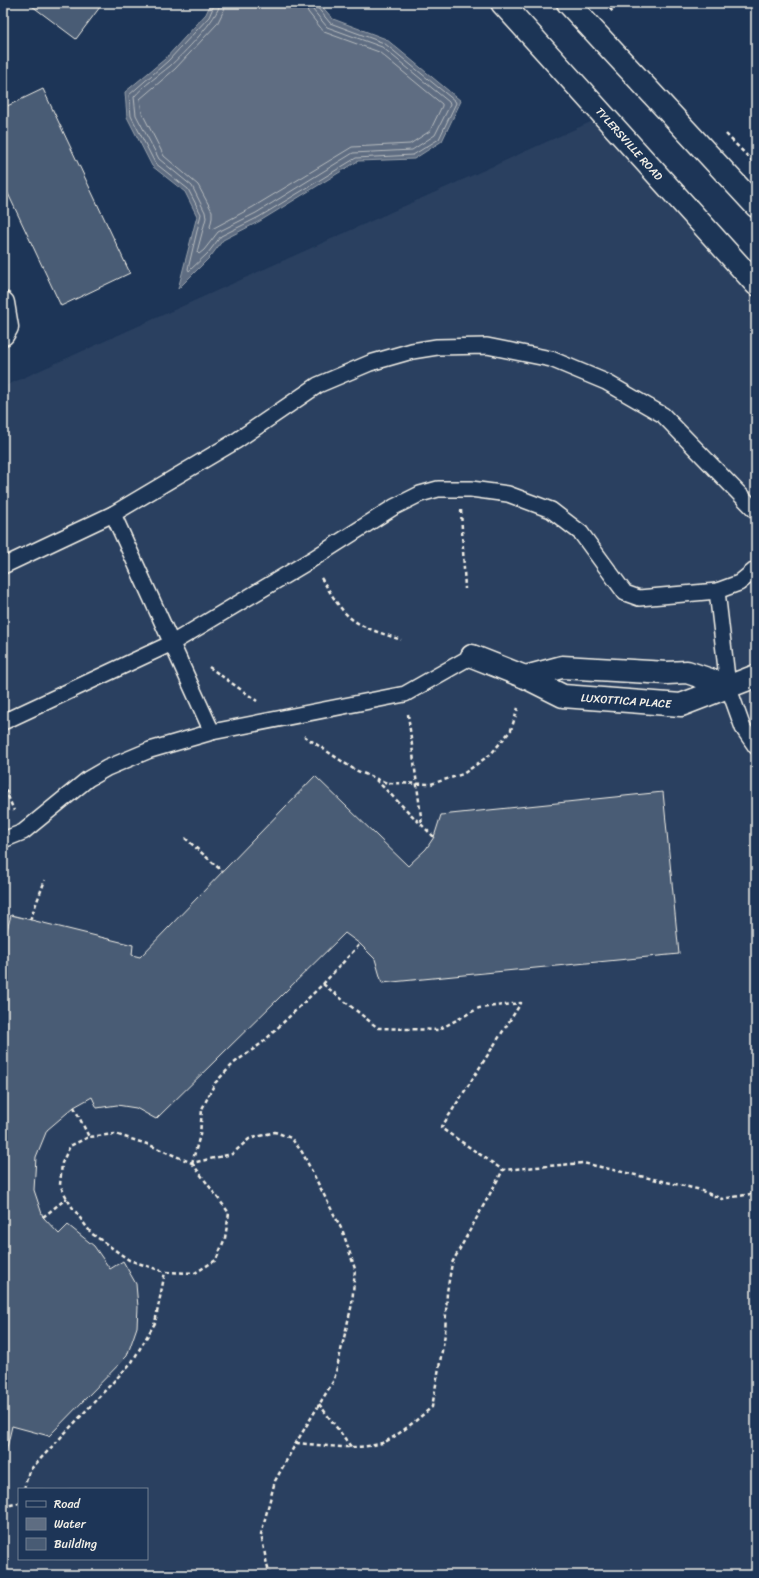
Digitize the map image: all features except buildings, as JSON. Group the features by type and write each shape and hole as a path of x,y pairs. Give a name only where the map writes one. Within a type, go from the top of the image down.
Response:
{"main road":[{"name":"TYLERSVILLE ROAD","path":"502,3 756,284"},
{"path":"568,3 756,206"},
{"path":"3,303 7,327 3,334"},
{"name":"LUXOTTICA PLACE","path":"472,656 525,677 563,696 681,705 756,676"},
{"path":"525,677 562,667 667,673 688,672 728,686"}],"lane":[{"path":"3,566 113,514 236,441 318,385 370,363 412,351 437,347 487,346 551,359 606,382 663,415 756,511"},
{"path":"3,722 172,643 311,560 394,507 420,494 438,489 471,489 508,494 551,510 581,533 625,593 639,598 717,591 739,583 756,569"},
{"path":"113,514 212,732"},
{"path":"717,591 728,686 743,728 756,747"},
{"path":"3,840 23,832 88,779 107,768 150,750 212,732 405,694 472,656"}],"path":[{"path":"461,508 466,589"},
{"path":"320,576 343,610 352,620 372,630 401,640"},
{"path":"209,667 262,705"},
{"path":"300,734 355,770 387,783 431,784 463,774 491,754 511,730 518,708"},
{"path":"407,710 422,825"},
{"path":"375,778 434,837"},
{"path":"3,783 14,812"},
{"path":"185,838 222,871"},
{"path":"30,920 44,880"},
{"path":"192,1163 200,1135 202,1109 215,1083 234,1063 262,1043 323,984 360,944"},
{"path":"323,984 378,1028 438,1030 479,1008 521,1003 441,1128 503,1170 583,1163 697,1188 722,1199 756,1193"},
{"path":"74,1107 89,1137"},
{"path":"192,1163 232,1154 249,1139 275,1132 291,1138 302,1152 343,1232 355,1269 352,1304 334,1380 275,1481 261,1534 270,1575"},
{"path":"115,1134 147,1144 192,1163 229,1213 225,1238 216,1260 195,1273 165,1272 129,1260 91,1233 60,1185 62,1163 70,1146 89,1137 115,1134"},
{"path":"296,1443 352,1448 383,1442 410,1425 432,1407 445,1334 447,1292 452,1263 503,1170"},
{"path":"43,1217 67,1198"},
{"path":"24,1488 28,1471 132,1362 155,1323 165,1272"},
{"path":"319,1404 352,1448"},
{"path":"3,1507 18,1503"}],"shaded area":[{"path":"604,116 756,284 756,1575 3,1575 3,387"}],"water":[{"path":"211,3 319,3 333,19 386,39 461,101 442,141 414,159 358,161 260,221 223,240 211,256 178,289 197,216 185,192 152,166 127,117 125,92 165,59 206,14"}]}
